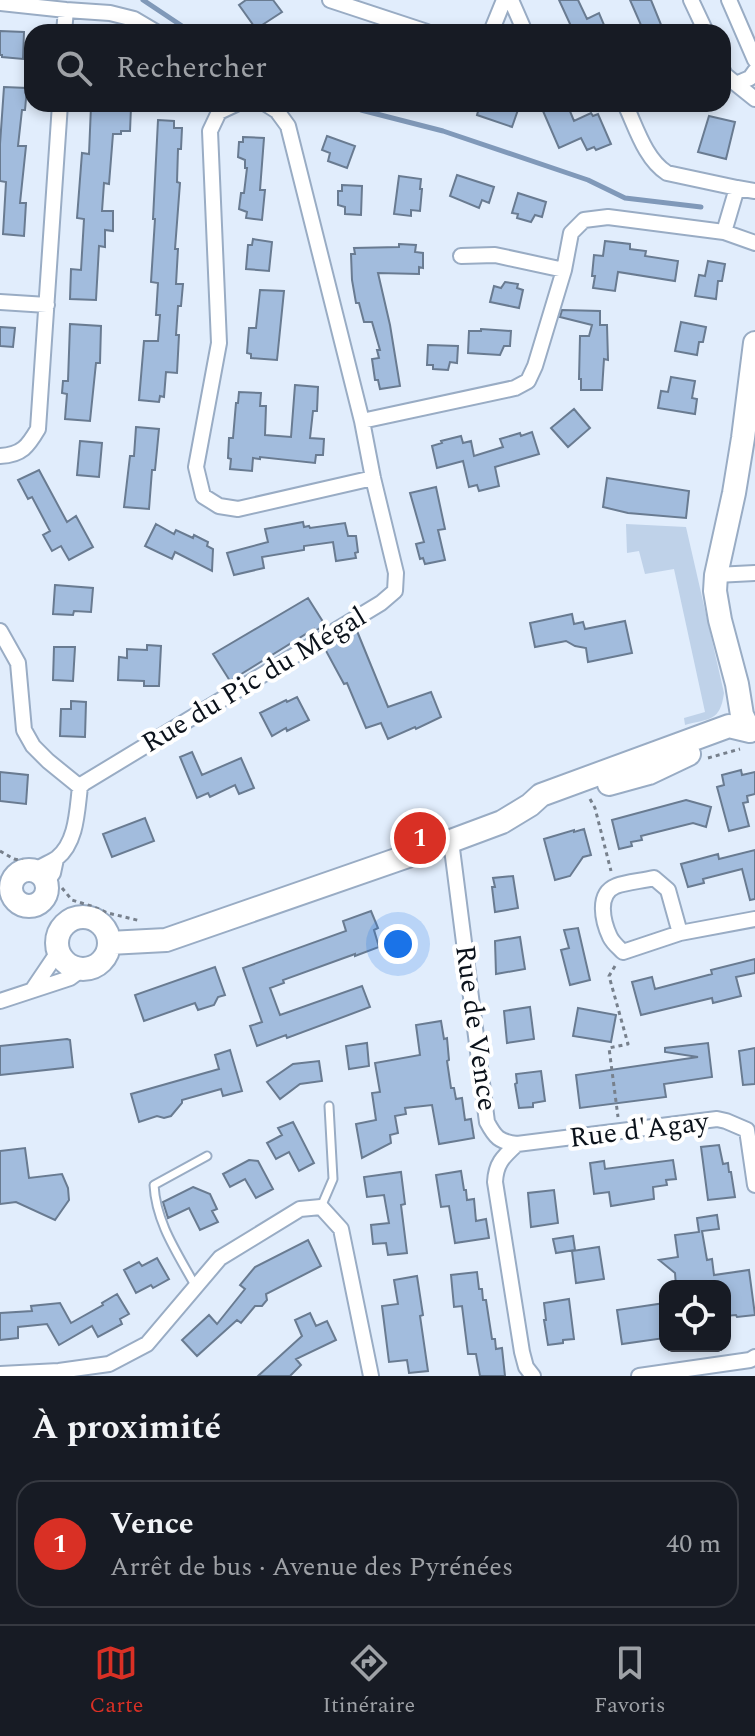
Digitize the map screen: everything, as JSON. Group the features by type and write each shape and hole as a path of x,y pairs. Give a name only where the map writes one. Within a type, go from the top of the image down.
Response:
{"main road":[{"path":"752,731 742,715 715,591 752,386 755,343"},
{"path":"109,943 166,940 502,822 541,795 677,749 752,731"},
{"path":"530,805 544,804 649,773 691,754 737,740 752,731"},
{"path":"628,779 677,749"},
{"path":"41,887 23,904 16,900 7,878 30,870 41,887 63,934 66,964 81,970 92,968 107,953 109,943 104,927 95,920 84,917 63,934"}],"street":[{"path":"330,0 403,24"},
{"path":"494,24 504,0"},
{"path":"511,0 522,24"},
{"path":"691,0 702,24"},
{"path":"729,0 755,60"},
{"path":"0,3 110,13 142,24"},
{"path":"65,24 66,10"},
{"path":"736,84 750,78 755,71"},
{"path":"731,80 755,99"},
{"path":"0,456 27,447 38,429 59,112"},
{"path":"219,112 210,131 219,343 196,467 203,496 219,506 238,509 373,478"},
{"name":"Rue du Pic du Mégal","path":"80,787 381,603 395,591 396,573 362,421 288,126 278,112"},
{"path":"629,112 651,159 667,173 755,191"},
{"path":"724,232 737,188"},
{"path":"362,421 515,388 528,381 564,270 571,233 584,220 608,217 724,232 755,243"},
{"path":"461,256 495,255 564,270"},
{"path":"0,302 47,305"},
{"path":"716,575 755,573"},
{"path":"0,631 18,663 24,730 33,746 80,787 74,829 66,848 56,859 53,873 41,887"},
{"name":"Rue de Vence","path":"451,841 487,1122 494,1135 504,1142 517,1144"},
{"path":"680,933 668,890 654,878 615,886 606,892 602,900 611,941 623,952 680,933 755,919"},
{"path":"33,989 63,934"},
{"path":"0,1001 70,978 81,970"},
{"name":"Rue d'Agay","path":"517,1144 717,1119 751,1126"},
{"path":"751,1126 755,1185"},
{"name":"Rue de Vence","path":"517,1144 496,1170 495,1182 522,1352 526,1367 533,1376"},
{"path":"0,1374 59,1371 109,1364 147,1344 220,1258 300,1209 321,1207 341,1229 371,1376"},
{"path":"639,1376 755,1357"}],"lane":[{"path":"321,1207 333,1179 329,1106"},
{"path":"196,1287 163,1229 154,1198 154,1185 207,1156"}],"path":[{"path":"590,799 615,886"},
{"path":"0,851 14,859 56,859 63,872 60,881 63,889 72,900 108,913 148,922"},
{"path":"620,1132 609,1048 628,1044 609,976 623,952"}],"shaded area":[{"path":"626,524 686,527 724,693 720,709 712,717 685,725 684,718 705,712 674,569 645,574 639,551 627,553"}],"building":[{"path":"246,0 273,0 282,12 264,24 252,24 239,5"},
{"path":"559,0 578,0 587,19 599,13 604,24 570,24"},
{"path":"630,0 651,0 661,24 640,24"},
{"path":"0,31 24,32 23,59 0,55"},
{"path":"4,87 24,88 18,146 26,146 20,203 26,203 24,236 3,234 6,182 0,181"},
{"path":"91,112 131,112 130,131 113,134 109,184 104,183 102,211 113,211 113,231 105,230 105,247 99,246 96,300 70,299 71,269 81,270 84,219 77,218 82,153 89,154"},
{"path":"478,112 517,112 512,127 477,115"},
{"path":"543,112 570,112 574,121 591,113 593,116 598,114 611,144 587,150 581,138 559,148"},
{"path":"709,116 735,122 726,159 698,152"},
{"path":"158,120 174,121 174,128 182,128 181,149 178,149 177,182 180,183 175,249 178,249 176,284 183,284 176,335 179,335 177,373 166,372 164,397 160,396 159,402 139,400 144,341 158,341 160,315 156,315 158,283 151,282"},
{"path":"327,136 355,146 347,168 328,161 330,153 322,150"},
{"path":"243,137 264,138 260,190 265,190 262,220 246,218 247,212 239,209 247,168 245,160 238,157 239,142 243,142"},
{"path":"457,175 494,187 489,203 482,200 479,208 450,196"},
{"path":"399,176 421,179 420,211 411,210 411,216 394,214"},
{"path":"342,185 362,186 361,215 345,214 345,207 338,205 338,191 342,191"},
{"path":"518,193 546,202 542,217 535,215 531,222 512,213"},
{"path":"253,239 272,242 269,271 246,269 248,245 252,245"},
{"path":"605,241 630,244 630,249 646,251 645,256 678,261 675,281 618,272 615,291 593,288 594,255 603,256"},
{"path":"399,244 416,245 415,252 423,253 423,268 419,267 419,274 378,273 400,386 380,389 378,380 375,380 372,359 379,358 377,350 380,350 372,322 364,322 359,303 356,303 351,254 355,254 354,248 399,247"},
{"path":"708,261 725,264 722,281 718,281 716,299 695,296 699,275 705,276"},
{"path":"505,282 518,284 517,288 523,290 519,308 490,302 494,286 501,288"},
{"path":"260,290 284,291 277,360 251,358 251,354 247,353 249,328 256,328"},
{"path":"562,310 600,311 600,325 607,325 608,360 604,359 602,390 581,390 579,379 580,336 589,336 592,325 560,317"},
{"path":"681,322 706,327 697,355 675,351"},
{"path":"70,324 101,326 100,363 96,363 90,421 65,419 67,394 62,393 63,381 68,381"},
{"path":"0,327 15,328 13,347 0,346"},
{"path":"469,331 511,331 510,346 504,346 500,355 468,353"},
{"path":"428,345 458,346 457,363 450,362 448,370 433,369 433,365 427,365"},
{"path":"671,377 695,381 692,398 697,399 695,414 658,408 661,391 668,392"},
{"path":"295,385 318,387 317,411 313,411 310,438 324,439 323,455 316,455 315,463 253,458 252,471 230,469 229,438 233,438 239,392 261,393 260,406 266,406 265,435 291,437"},
{"path":"574,409 590,428 568,447 551,428"},
{"path":"136,427 159,429 149,509 124,507"},
{"path":"532,432 539,454 495,467 499,486 479,491 477,485 469,487 463,461 437,468 432,446 441,441 461,436 463,443 471,441 474,456 503,447 500,439"},
{"path":"80,441 102,443 99,477 77,475"},
{"path":"39,470 67,522 76,516 93,547 69,560 61,546 52,551 43,535 50,531 32,497 28,499 18,480"},
{"path":"607,478 689,491 686,518 628,513 603,507"},
{"path":"436,487 445,529 438,530 445,560 425,564 423,558 420,559 416,544 424,542 410,493"},
{"path":"303,522 304,527 310,528 345,523 348,536 356,536 356,558 336,561 333,542 304,546 304,550 262,557 264,568 234,575 227,553 268,542 265,529"},
{"path":"156,524 174,534 176,530 208,542 207,546 213,549 212,571 175,552 172,559 145,546"},
{"path":"55,585 93,588 91,612 53,614"},
{"path":"308,598 325,625 230,681 213,654"},
{"path":"572,614 574,624 583,622 585,629 625,621 632,653 588,662 586,648 566,641 535,647 530,623"},
{"path":"357,631 388,707 431,692 441,717 388,739 381,723 366,728 347,683 344,684 325,649"},
{"path":"147,645 161,646 159,686 144,686 144,681 118,680 119,657 127,658 127,649 147,650"},
{"path":"54,647 75,647 73,681 53,680"},
{"path":"297,697 309,720 272,736 260,713"},
{"path":"71,701 86,702 85,737 60,736 61,709 71,709"},
{"path":"192,752 202,775 241,758 254,788 239,794 235,785 210,797 208,793 197,798 180,757"},
{"path":"741,770 742,775 755,772 755,794 747,796 748,802 743,803 749,826 729,831 717,787 724,785 722,775"},
{"path":"0,772 28,775 26,804 0,801"},
{"path":"686,800 711,807 706,827 693,823 641,836 642,840 631,842 632,846 619,849 612,820"},
{"path":"145,818 154,841 112,857 103,834"},
{"path":"584,829 591,855 583,857 570,876 555,880 544,839"},
{"path":"755,850 755,899 750,900 742,869 703,879 704,883 688,887 681,864 718,854 719,859"},
{"path":"513,876 518,908 495,912 493,878"},
{"path":"371,911 378,928 374,930 379,947 283,980 284,983 270,988 280,1015 362,986 370,1007 257,1046 250,1026 262,1022 243,968 346,931 343,921"},
{"path":"578,928 590,980 570,985 561,950 569,948 564,930"},
{"path":"520,937 525,969 496,974 495,941"},
{"path":"755,959 755,973 736,977 741,996 713,1003 712,998 641,1015 632,982 652,977 655,989"},
{"path":"215,967 225,995 218,997 214,1005 198,1010 195,1003 144,1021 135,995"},
{"path":"530,1007 534,1039 507,1043 504,1011"},
{"path":"578,1008 616,1015 611,1042 573,1036"},
{"path":"441,1021 444,1039 447,1038 451,1088 454,1088 456,1099 462,1098 465,1120 471,1119 474,1138 439,1144 432,1105 405,1108 406,1114 395,1116 398,1133 390,1135 391,1143 362,1158 356,1124 376,1120 372,1093 380,1092 375,1063 420,1055 416,1025"},
{"path":"70,1040 73,1067 0,1075 0,1046"},
{"path":"367,1043 369,1066 349,1069 346,1046"},
{"path":"708,1043 712,1077 664,1084 666,1097 580,1108 576,1075 698,1057 665,1052 665,1048"},
{"path":"755,1048 755,1084 743,1085 739,1051"},
{"path":"230,1050 242,1091 223,1096 221,1089 182,1100 171,1116 157,1116 139,1122 131,1094 219,1069 215,1055"},
{"path":"319,1061 322,1081 300,1084 280,1099 267,1082 293,1064"},
{"path":"541,1071 545,1101 533,1103 533,1107 519,1108 516,1074"},
{"path":"293,1122 314,1163 299,1171 289,1152 276,1159 267,1143 282,1135 278,1128"},
{"path":"719,1145 723,1164 728,1163 731,1172 735,1197 708,1200 701,1147"},
{"path":"25,1148 29,1178 62,1174 68,1188 69,1200 55,1220 16,1202 0,1204 0,1151"},
{"path":"249,1160 258,1161 273,1189 256,1198 245,1179 230,1187 223,1174"},
{"path":"673,1160 676,1179 666,1180 667,1185 653,1187 654,1199 611,1206 609,1192 594,1194 590,1163 604,1161 605,1169"},
{"path":"461,1171 467,1200 474,1199 476,1221 486,1219 489,1238 455,1243 449,1206 441,1207 436,1175"},
{"path":"401,1172 405,1204 401,1205 407,1253 388,1255 386,1243 373,1244 371,1225 389,1223 384,1195 367,1197 364,1177"},
{"path":"193,1187 210,1194 217,1209 212,1211 218,1222 200,1230 189,1208 168,1218 163,1202"},
{"path":"554,1190 558,1223 531,1227 528,1193"},
{"path":"717,1215 719,1229 702,1231 707,1260 712,1259 714,1275 749,1270 755,1315 731,1315 731,1280 676,1280 675,1273 659,1260 678,1257 675,1235 699,1232 697,1218"},
{"path":"573,1236 575,1250 556,1253 553,1239"},
{"path":"308,1240 321,1266 266,1294 267,1300 262,1306 255,1306 241,1323 237,1320 197,1356 182,1340 209,1315 217,1324 245,1289 240,1285 255,1267"},
{"path":"599,1247 604,1279 576,1283 572,1251"},
{"path":"157,1258 169,1279 136,1293 124,1270"},
{"path":"477,1272 479,1289 482,1289 483,1300 486,1300 492,1339 495,1339 496,1349 502,1348 505,1376 480,1376 476,1354 468,1354 462,1306 454,1307 451,1275"},
{"path":"417,1276 428,1371 409,1373 407,1360 389,1362 382,1306 398,1304 394,1280"},
{"path":"117,1294 129,1314 120,1319 122,1324 98,1337 92,1326 59,1345 47,1324 18,1327 18,1338 0,1340 0,1313 32,1311 31,1306 60,1303 71,1323"},
{"path":"569,1299 574,1339 548,1345 544,1303"},
{"path":"659,1304 659,1339 622,1344 617,1310"},
{"path":"310,1313 316,1326 327,1321 336,1340 296,1359 301,1365 290,1376 258,1376 302,1336 295,1320"}],"waterway":[{"path":"143,0 179,24"},
{"path":"369,112 443,131 588,180 625,198 701,207"}],"place":[{"name":"Vence","path":"420,838"}]}
